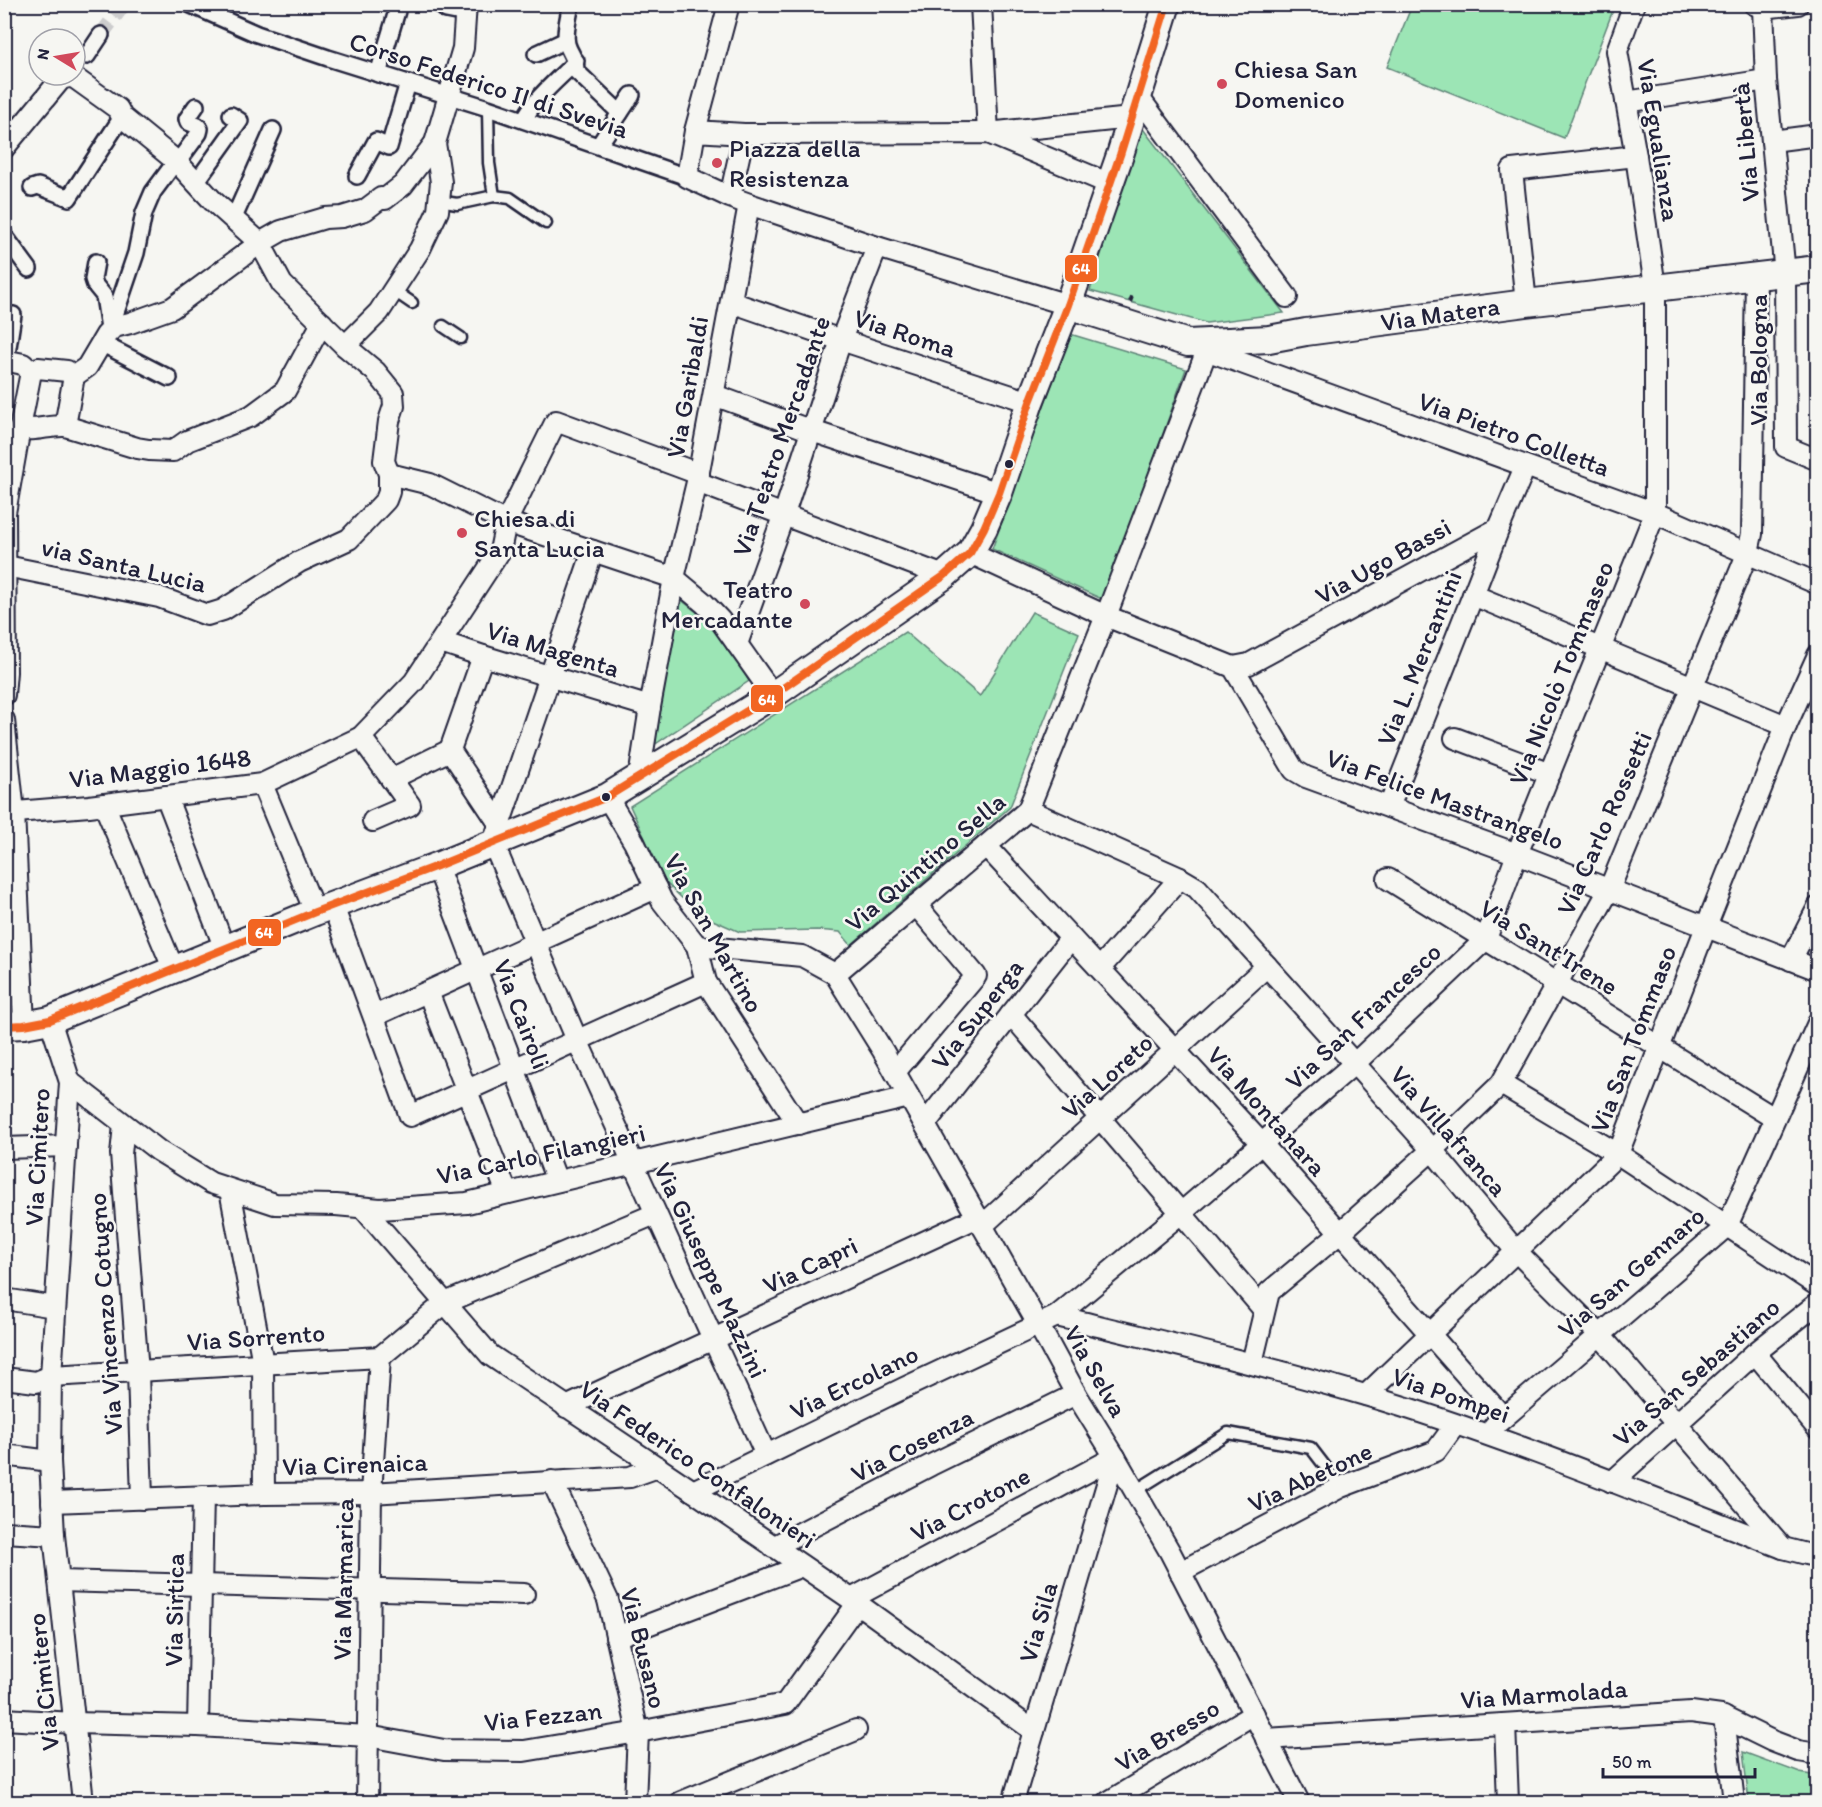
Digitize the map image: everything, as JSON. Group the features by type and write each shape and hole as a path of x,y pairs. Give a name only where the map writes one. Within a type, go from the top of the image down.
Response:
{"street":[{"name":"Corso Federico II di Svevia","path":"189,4 257,34 450,95 680,174"},
{"path":"108,334 130,323 172,308 260,243 281,231 325,218 342,217 365,210 381,198 385,199 403,185 435,143 463,48 466,9 446,10 440,4"},
{"path":"571,4 566,40 576,61 578,73 620,113"},
{"path":"729,4 697,123 680,174 740,201 877,247 1068,305"},
{"path":"981,4 988,133"},
{"path":"4,720 9,812 14,1026 50,1020 324,909 437,866 496,834 608,797 639,778 773,695 944,576 970,553 999,493 1030,402 1068,305 1110,184 1167,4"},
{"name":"Via Egualianza","path":"1634,4 1617,51 1636,156 1655,287 1655,513"},
{"path":"1760,6 1798,4"},
{"name":"Via Libertà","path":"1760,6 1785,274"},
{"path":"378,74 397,11"},
{"path":"87,56 101,35"},
{"path":"536,54 566,40"},
{"path":"524,120 541,97 576,61"},
{"path":"1626,102 1766,80"},
{"path":"357,176 376,141 388,147 408,83"},
{"path":"87,84 118,109 122,117 197,177 233,220 260,243 282,284 345,346 379,312 420,249 438,211 441,182 435,143"},
{"path":"4,148 53,87"},
{"path":"599,145 632,95"},
{"path":"64,426 74,376 87,367 108,334 136,253 144,213 153,192 199,133 198,126 188,122 187,119 196,106"},
{"path":"697,123 753,134 988,133 1134,106"},
{"path":"1134,106 1287,297"},
{"path":"197,177 240,121 231,115"},
{"path":"32,188 38,186 69,198 122,117"},
{"path":"233,220 273,130"},
{"path":"988,133 1110,184"},
{"path":"740,201 753,134"},
{"path":"1772,141 1818,135"},
{"path":"1526,303 1512,170 1636,156"},
{"name":"Via Garibaldi","path":"639,778 674,578 698,478 714,394 730,302 740,201"},
{"path":"4,235 29,269"},
{"name":"Via Teatro Mercadante","path":"737,644 784,514 841,340 877,247"},
{"path":"96,262 93,279 104,296 108,334 169,378"},
{"name":"Via Matera","path":"1068,305 1197,347 1526,303 1818,269"},
{"name":"Via Bologna","path":"1785,274 1786,447 1818,460"},
{"name":"Via Carlo Rossetti","path":"1252,1363 1269,1292 1340,1233 1501,1084 1609,890 1748,552 1752,534 1756,276"},
{"name":"Via Roma","path":"730,302 1030,402"},
{"path":"13,315 5,360 23,364 31,372"},
{"path":"20,428 28,430 52,425 64,426 137,448 173,451 187,441 251,416 285,391 322,323"},
{"name":"via Santa Lucia","path":"6,566 159,597 207,615 223,610 299,562 349,539 386,500 389,492 389,474 384,460 389,421 394,406 393,393 388,386 376,372 345,346"},
{"name":"Via Pietro Colletta","path":"1197,347 1655,513 1815,577"},
{"name":"Via Quintino Sella","path":"834,974 1028,810 1106,616 1197,347"},
{"path":"4,695 6,672 5,513 9,463 20,428 31,372 38,368 67,371 74,376"},
{"path":"714,394 812,431 999,493"},
{"name":"Via Maggio 1648","path":"9,812 104,804 262,784 361,737 414,682 500,551 506,522 556,421 698,478"},
{"path":"1499,528 1525,467"},
{"path":"389,474 430,484 506,522 674,578 720,620 773,695"},
{"path":"698,478 944,576"},
{"name":"Via Nicolò Tommaseo","path":"1518,854 1655,513"},
{"name":"Via L. Mercantini","path":"1389,807 1499,528"},
{"name":"Via Ugo Bassi","path":"1233,667 1250,664 1499,528"},
{"path":"496,834 593,551"},
{"path":"970,553 1106,616 1233,667"},
{"path":"1473,596 1601,647 1786,726"},
{"name":"Via Magenta","path":"441,642 650,707"},
{"name":"Via San Tommaso","path":"1366,1395 1618,1154 1786,726 1818,655"},
{"path":"391,779 450,750 483,656"},
{"name":"Via Felice Mastrangelo","path":"1233,667 1294,770 1306,777 1518,854 1818,970"},
{"path":"361,737 410,805 374,821"},
{"path":"1455,738 1550,774"},
{"name":"Via Giuseppe Mazzini","path":"450,750 496,834 536,943 577,1040 766,1455"},
{"path":"262,784 374,1017 410,1116 706,982"},
{"path":"166,796 225,949"},
{"name":"Via San Martino","path":"608,797 634,842 662,901 697,946 706,982 798,1124"},
{"path":"104,804 174,970"},
{"name":"Via Villafranca","path":"1028,810 1180,878 1197,888 1432,1150 1516,1251 1600,1335 1783,1548"},
{"name":"Via Montanara","path":"986,846 1262,1144 1503,1417"},
{"name":"Via San Francesco","path":"1038,1324 1057,1316 1262,1144 1354,1064 1486,939 1518,854"},
{"name":"Via Cairoli","path":"437,866 557,1181"},
{"path":"1100,969 1180,878"},
{"name":"Via Sant'Irene","path":"1388,879 1774,1118"},
{"path":"374,1017 656,888"},
{"path":"895,1072 976,976 916,905"},
{"path":"1791,960 1818,907"},
{"name":"Via Superga","path":"925,1124 1071,938"},
{"path":"697,946 802,956 834,974"},
{"name":"Via Loreto","path":"980,1222 1100,1118 1267,966"},
{"name":"Via Selva","path":"834,974 895,1072 1076,1394 1135,1491 1180,1572 1299,1803"},
{"path":"428,992 507,1193"},
{"path":"1011,1014 1264,1310"},
{"name":"Via Cimitero","path":"50,1020 70,1082 51,1376 50,1461 54,1535 82,1803"},
{"name":"Via San Gennaro","path":"1486,1434 1727,1226 1774,1118 1817,1029"},
{"name":"Via Carlo Filangieri","path":"70,1082 159,1151 211,1183 275,1204 380,1209 466,1203 909,1097"},
{"path":"1501,1084 1618,1154 1818,1286"},
{"name":"Via Vincenzo Cotugno","path":"124,1125 121,1154 138,1372 142,1499"},
{"path":"4,1148 66,1146"},
{"path":"230,1190 263,1363 264,1494"},
{"name":"Via Federico Confalonieri","path":"363,1208 490,1355 854,1601 1034,1731"},
{"path":"380,1357 445,1303 655,1214"},
{"name":"Via Capri","path":"566,1407 713,1339 980,1222"},
{"path":"4,1299 55,1307"},
{"name":"Via San Sebastiano","path":"1612,1482 1755,1353 1818,1303"},
{"name":"Via Pompei","path":"1057,1316 1252,1363 1366,1395 1486,1434 1783,1548 1818,1557"},
{"name":"Via Ercolano","path":"693,1491 1038,1324"},
{"path":"1755,1353 1818,1428"},
{"name":"Via Sorrento","path":"4,1378 36,1382 51,1376 380,1357"},
{"name":"Via Marmarica","path":"367,1803 371,1493 380,1357"},
{"name":"Via Cosenza","path":"773,1547 931,1465 1076,1394"},
{"name":"Via Abetone","path":"1180,1572 1341,1487 1436,1451 1455,1425"},
{"path":"4,1455 50,1461"},
{"name":"Via Crotone","path":"854,1601 1115,1457"},
{"name":"Via Sila","path":"1012,1803 1115,1457"},
{"name":"Via Cirenaica","path":"52,1502 264,1494 371,1493 630,1477 658,1467"},
{"name":"Via Busano","path":"552,1481 608,1600 638,1732 635,1803"},
{"name":"Via Sirtica","path":"198,1726 203,1496"},
{"path":"4,1532 54,1535"},
{"path":"616,1637 802,1566"},
{"path":"59,1581 524,1594"},
{"name":"Via Fezzan","path":"4,1719 198,1726 368,1736 444,1750 524,1751 785,1704 854,1601"},
{"name":"Via Marmolada","path":"1266,1738 1691,1712 1724,1717 1772,1742 1818,1755"},
{"name":"Via Bresso","path":"1107,1803 1254,1714"},
{"path":"1724,1717 1734,1803"},
{"path":"1505,1724 1508,1803"},
{"path":"681,1803 856,1730"}],"lane":[{"path":"488,108 489,163 494,196"},
{"path":"440,201 457,204 494,196 510,198 546,223"},
{"path":"393,290 412,303"},
{"path":"443,326 461,338"},
{"path":"1135,1491 1228,1433 1311,1448 1341,1487"}],"green space":[{"path":"1412,4 1615,5 1564,138 1387,67"},
{"path":"1140,125 1284,313 1206,323 1090,291"},
{"path":"1070,334 1186,369 1104,600 992,549"},
{"path":"680,599 718,629 749,681 651,747"},
{"path":"1032,612 1079,633 1010,807 851,945 840,932 817,930 740,932 699,914 665,882 630,806 905,632 980,696"},
{"path":"1743,1752 1800,1773 1817,1776 1817,1802 1749,1802"}],"tunnel":[{"path":"101,35 124,4"}],"transit line":[{"name":"64","path":"4,1026 50,1020 607,797 773,695 944,576 970,553 999,493 1120,155 1167,4"}],"place":[{"name":"Chiesa San Domenico","path":"1222,84"},
{"name":"Piazza della Resistenza","path":"717,163"},
{"name":"Chiesa di Santa Lucia","path":"462,533"},
{"name":"Teatro Mercadante","path":"805,604"}]}
